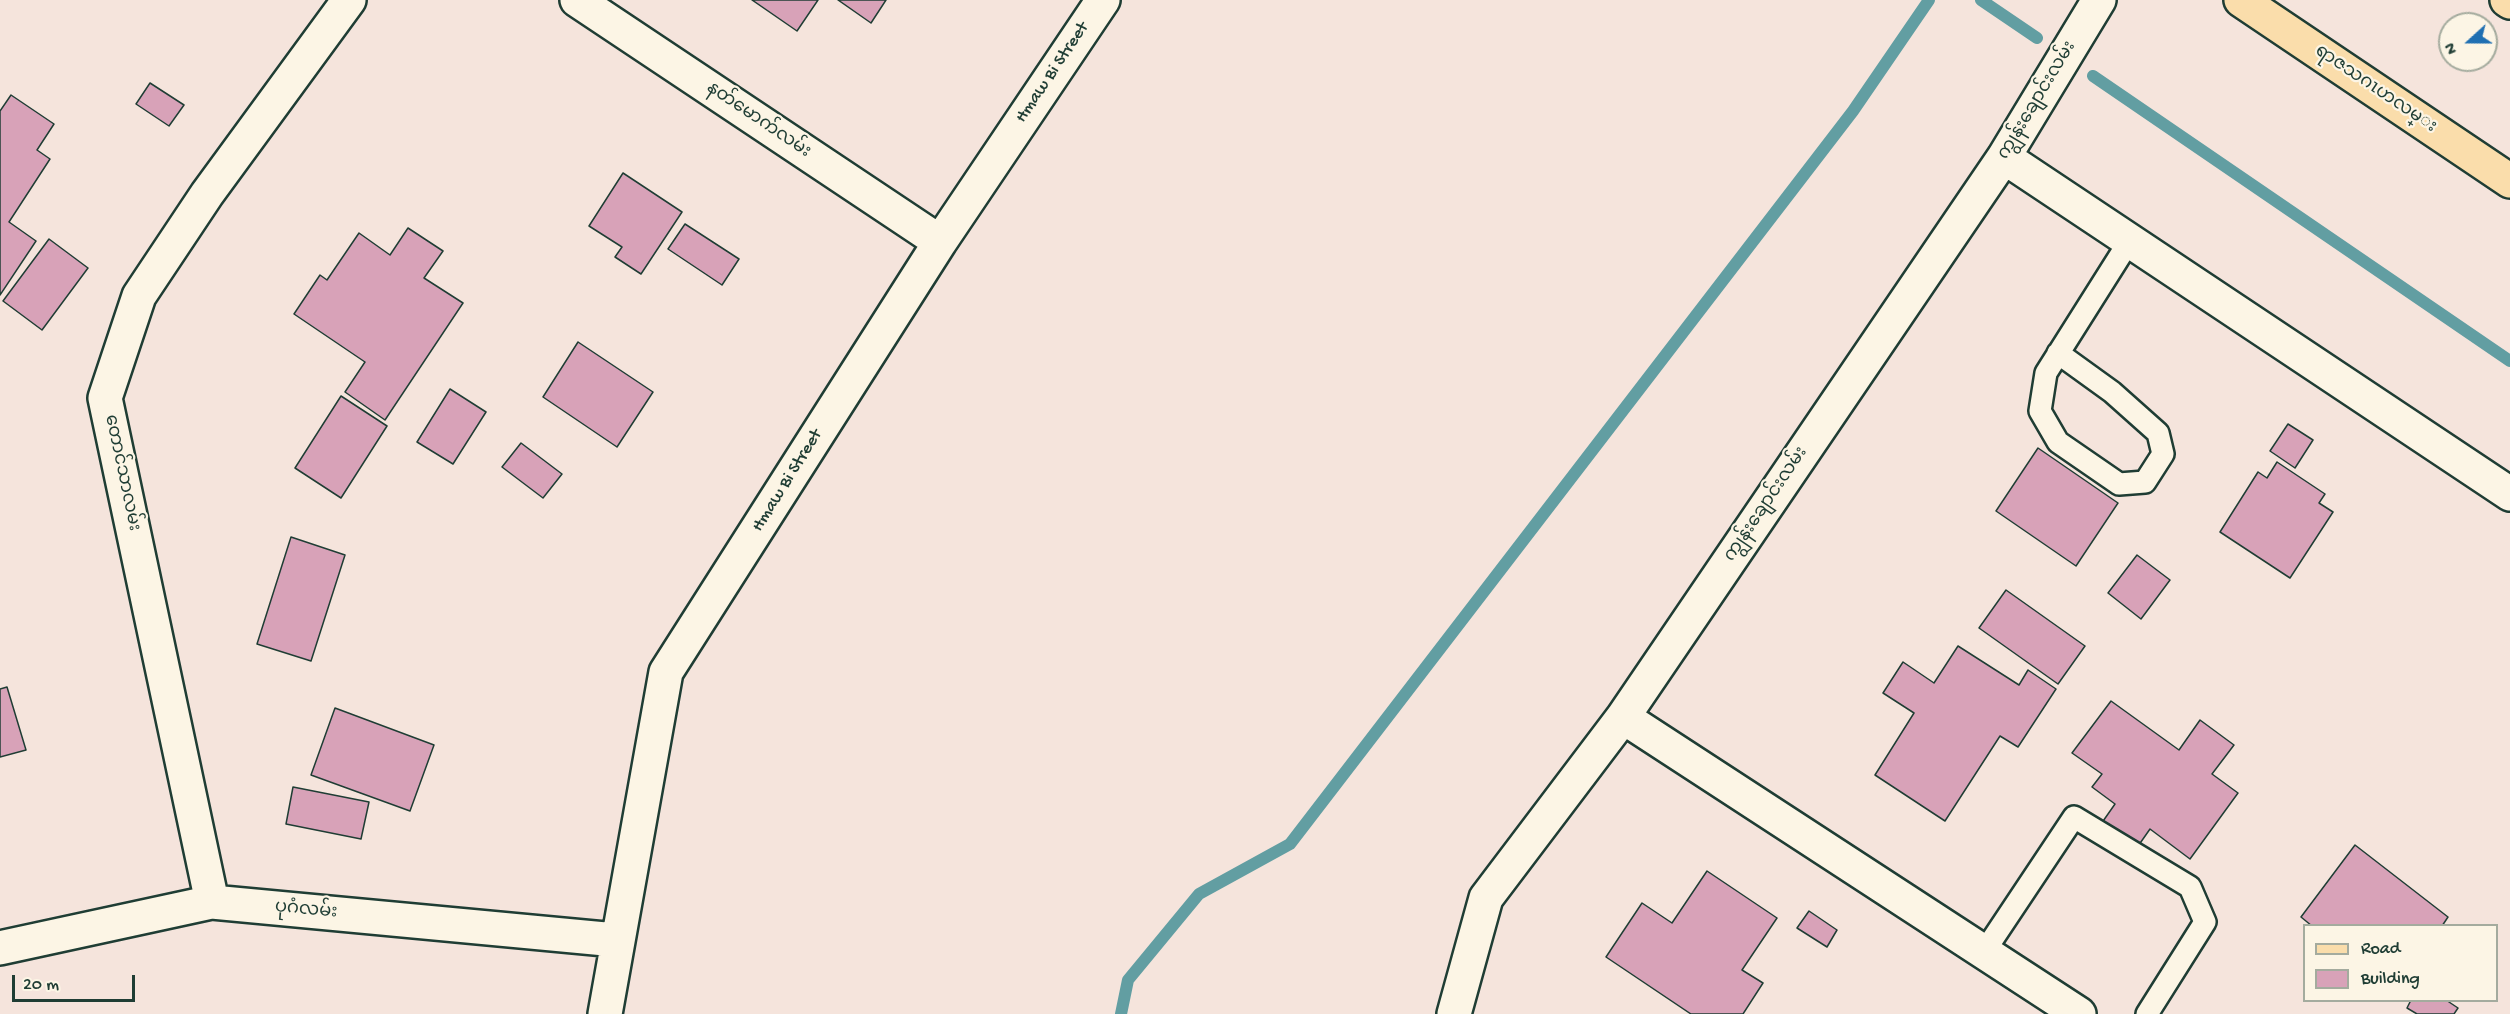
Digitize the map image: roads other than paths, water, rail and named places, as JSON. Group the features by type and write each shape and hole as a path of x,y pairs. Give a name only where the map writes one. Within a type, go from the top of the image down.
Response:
{"main road":[{"name":"ရာဇသဂၤဟလမ္း","path":"2241,0 2510,181"}],"street":[{"name":"တောင်သာလမ်း","path":"212,902 105,398 139,296 207,194 349,0"},
{"name":"နတ်မောက်လမ်း","path":"577,0 940,242"},
{"name":"Hmaw Bi Street","path":"605,1014 616,940 666,672 940,242 1103,0"},
{"name":"ကျွန်းချောင်းလမ်း","path":"1454,1014 1486,898 1623,717 2004,157 2099,0"},
{"path":"2004,157 2510,494"},
{"path":"1623,717 2079,1014"},
{"name":"ပုဂံလမ်း","path":"0,948 212,902 616,940"}],"lane":[{"path":"2058,353 2112,392 2158,433 2163,454 2145,482 2119,484 2058,442 2040,411 2046,373 2058,353 2130,240"},
{"path":"1984,952 2074,817 2190,887 2205,922 2147,1014"}],"waterway":[{"path":"1121,1014 1128,980 1199,894 1290,844 1853,111 1929,0"},
{"path":"1981,0 2037,38"},
{"path":"2093,76 2510,361"}]}
